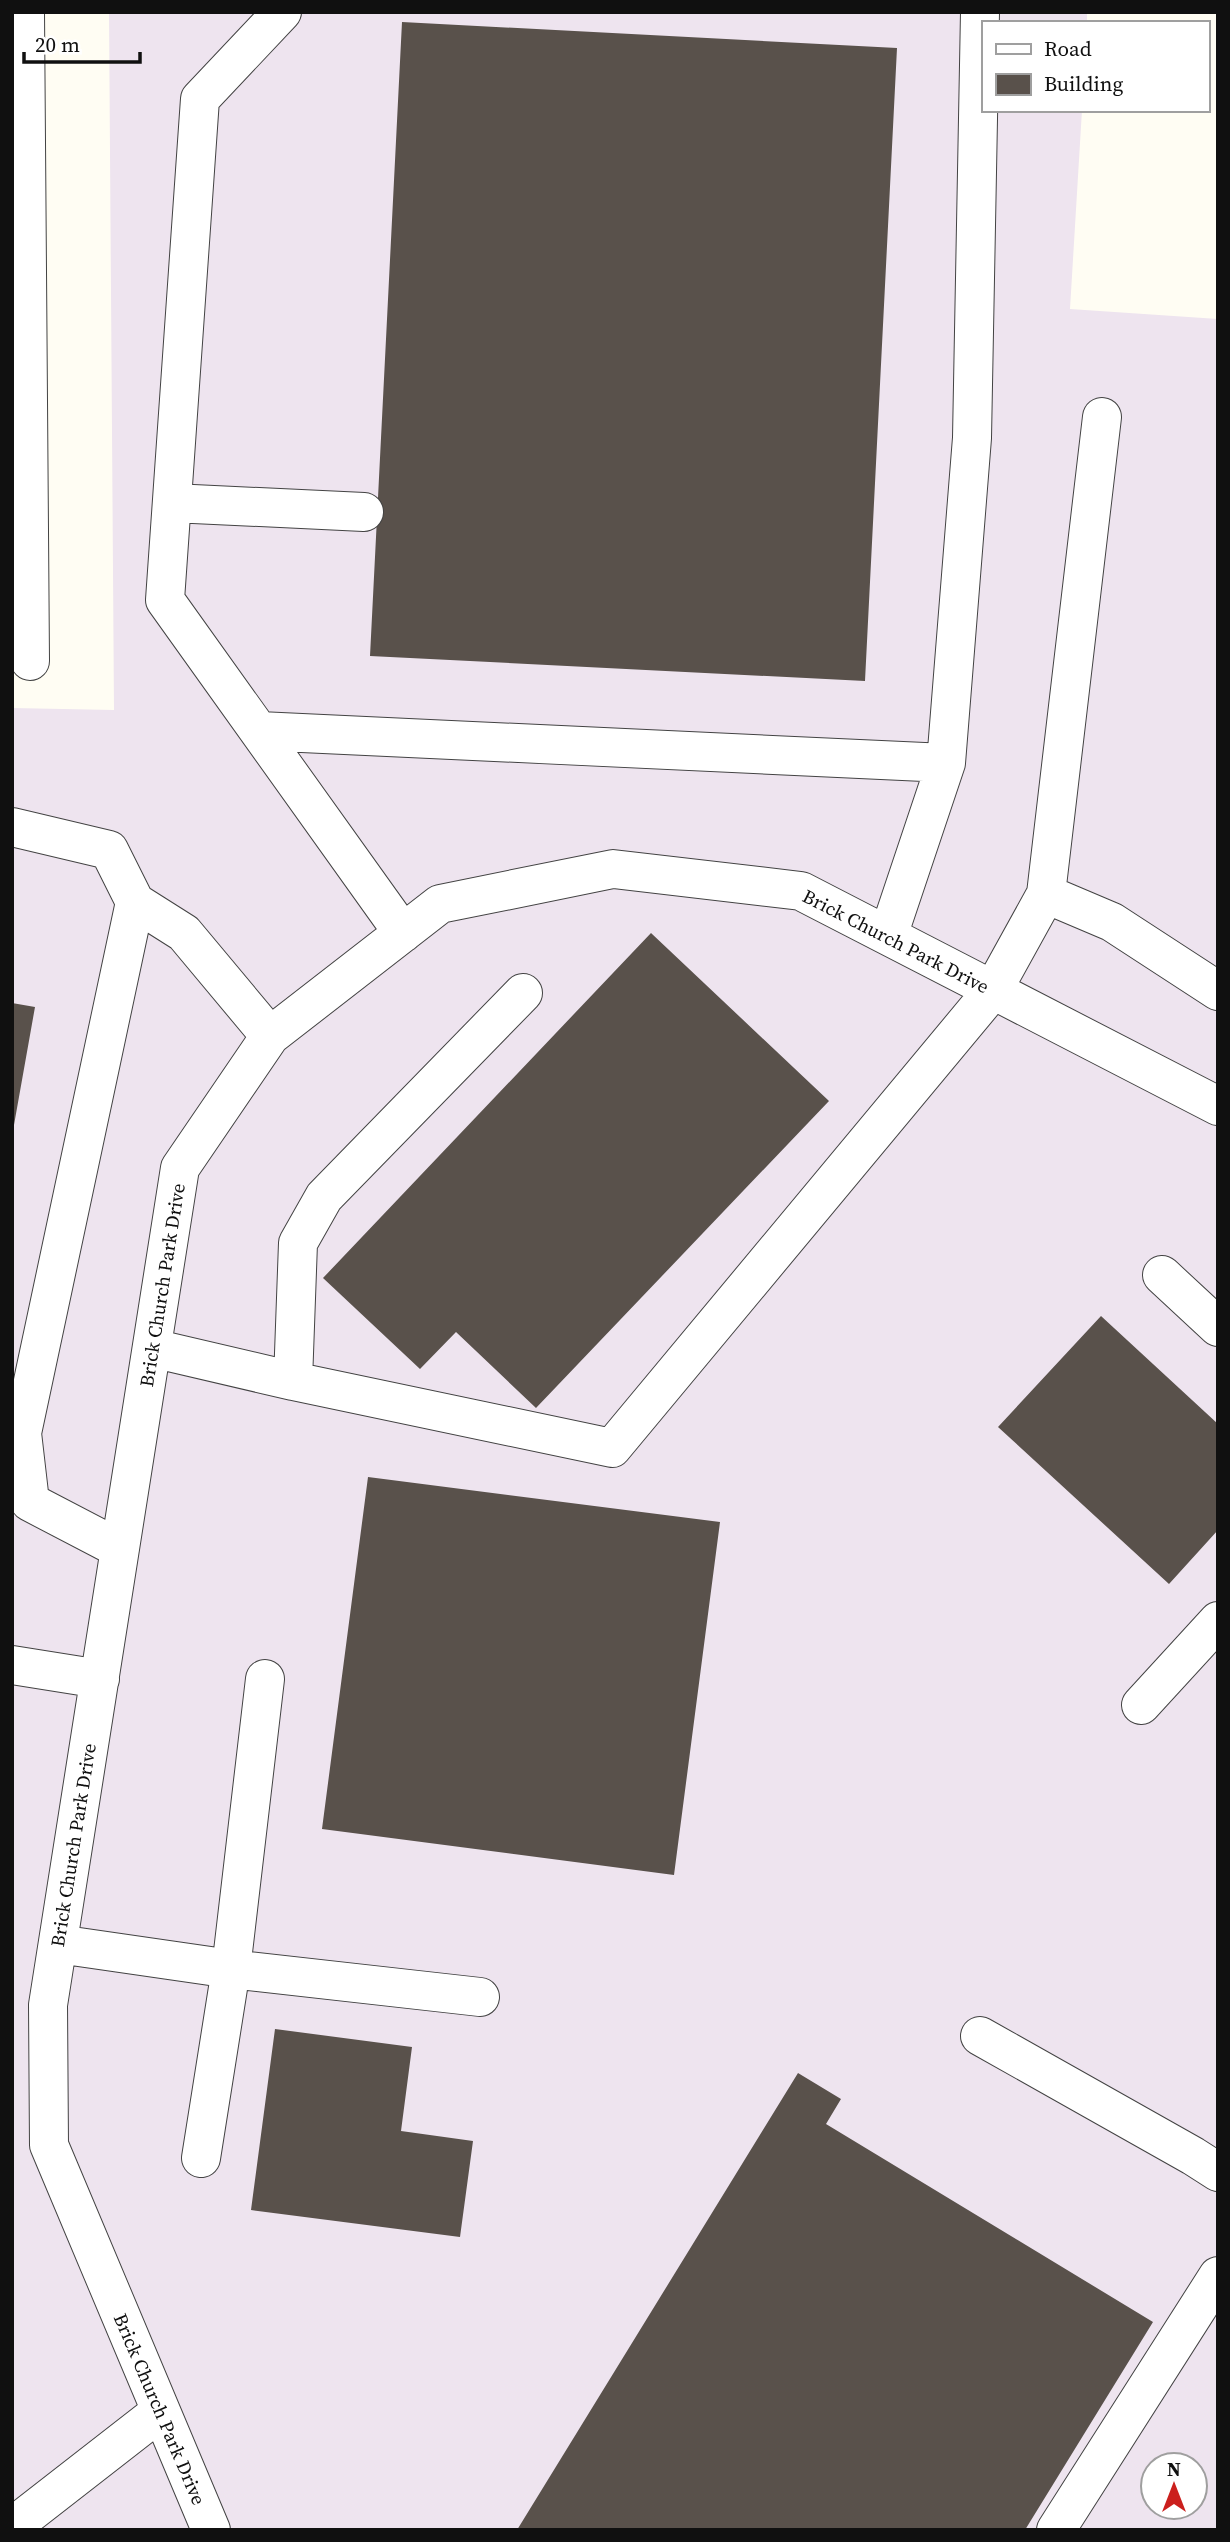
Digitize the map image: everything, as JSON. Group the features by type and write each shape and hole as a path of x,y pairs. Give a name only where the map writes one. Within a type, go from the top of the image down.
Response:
{"street":[{"path":"25,12 19,181 30,661"},
{"path":"282,12 200,99 165,600 403,933"},
{"path":"888,936 946,762 972,438 980,12"},
{"path":"152,1348 293,1381 612,1448 993,990 1046,894 1102,416"},
{"path":"172,503 364,512"},
{"path":"259,731 946,762"},
{"path":"12,827 109,849 135,902 184,933 270,1036"},
{"name":"Brick Church Park Drive","path":"211,2530 49,2145 48,2005 180,1168 270,1036 440,904 613,869 801,891 1218,1107"},
{"path":"1046,894 1112,922 1218,991"},
{"path":"120,1549 30,1502 22,1433 135,902"},
{"path":"293,1381 298,1243 324,1197 523,993"},
{"path":"1162,1275 1218,1327"},
{"path":"1141,1705 1218,1621"},
{"path":"12,1665 100,1679"},
{"path":"201,2158 231,1969 265,1679"},
{"path":"58,1944 231,1969 481,1997"},
{"path":"980,2036 1218,2172"},
{"path":"1056,2530 1218,2276"},
{"path":"12,2527 161,2411"}],"shaded area":[{"path":"109,12 1087,12 1087,21 982,21 982,112 1082,112 1070,309 1218,319 1218,2530 12,2530 12,708 114,710"}],"building":[{"path":"402,22 897,48 865,681 370,656"},
{"path":"651,933 829,1101 536,1408 456,1332 420,1369 323,1278"},
{"path":"12,1003 35,1007 14,1125 12,1124"},
{"path":"1101,1316 1218,1424 1218,1530 1169,1584 998,1427"},
{"path":"368,1477 720,1522 674,1875 322,1829"},
{"path":"275,2029 412,2047 401,2131 473,2141 460,2237 251,2210"},
{"path":"798,2073 841,2099 826,2124 1153,2322 1025,2530 517,2530"}]}
